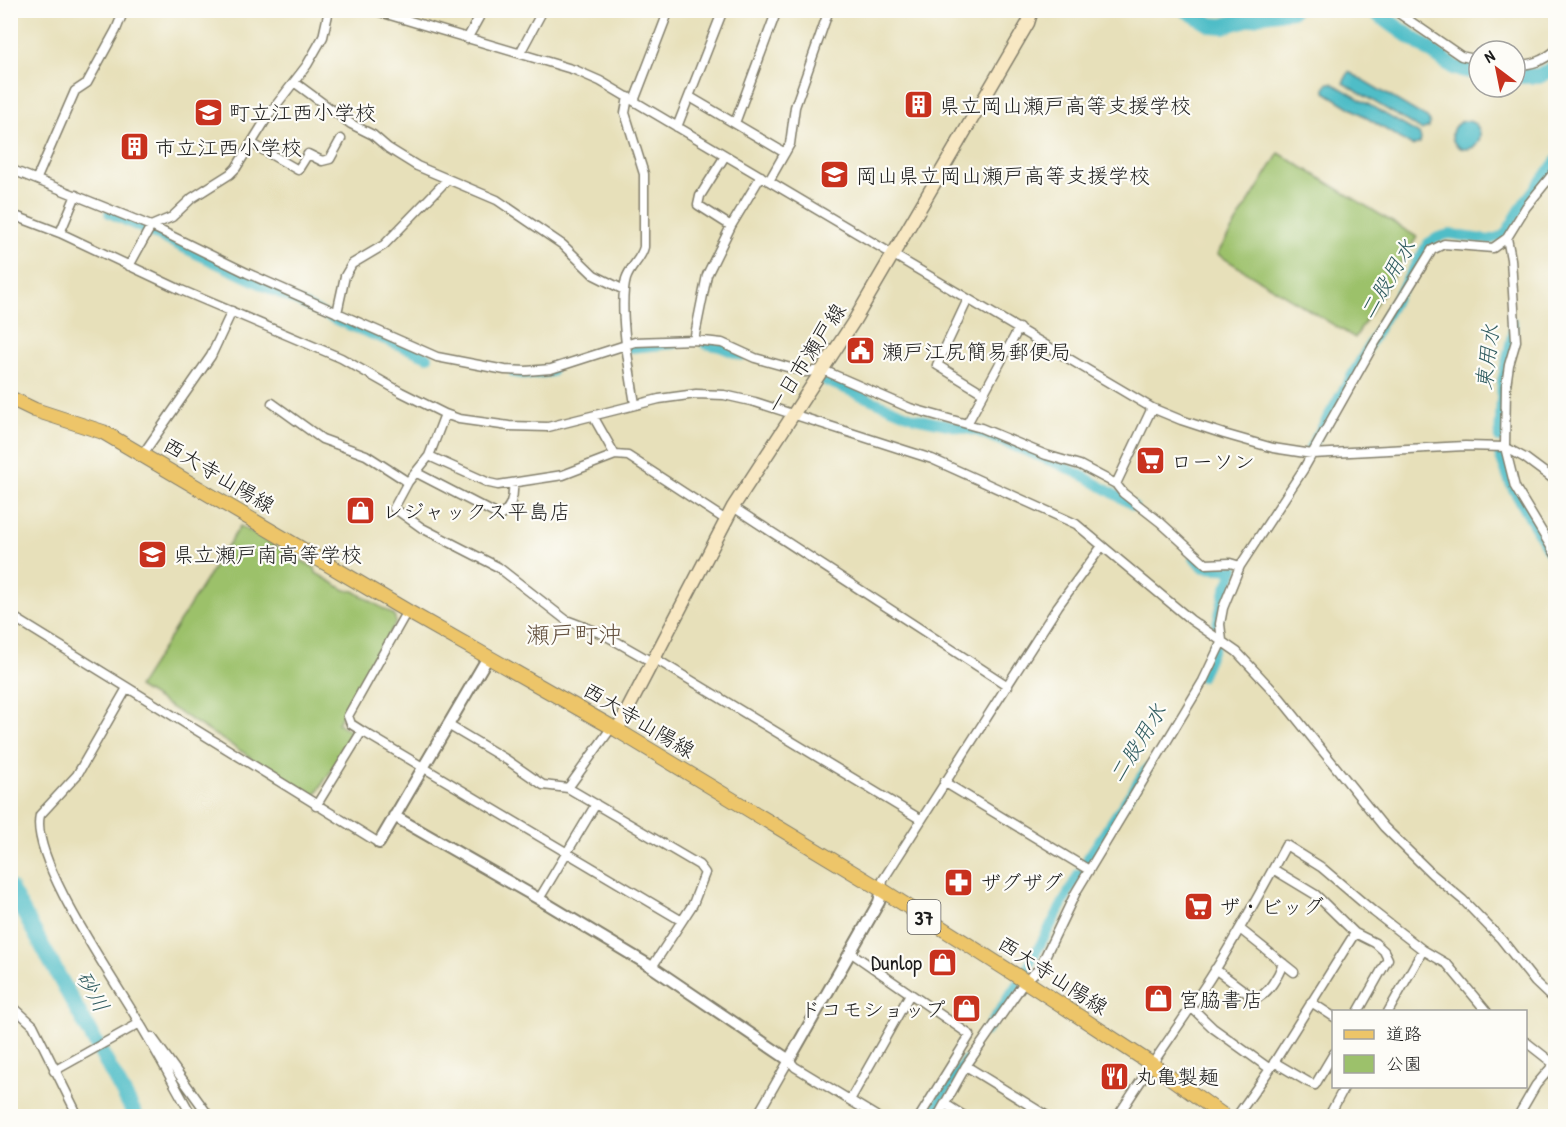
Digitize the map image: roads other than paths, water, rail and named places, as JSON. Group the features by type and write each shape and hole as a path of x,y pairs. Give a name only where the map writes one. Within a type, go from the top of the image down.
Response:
{"main road":[{"name":"一日市瀬戸線","path":"614,728 653,660 733,507 854,321 1028,23 1032,10"},
{"name":"西大寺山陽線","path":"10,398 35,410 103,432 614,728 882,890 1150,1063 1224,1116"}],"street":[{"path":"38,178 75,91 87,83 116,30 124,10"},
{"path":"129,266 151,226 172,217 200,192 230,174 270,113 307,65 323,37 329,10"},
{"path":"373,10 575,70 600,81 1152,408 1182,420 1273,448 1312,454 1465,446 1504,447 1525,458 1556,481"},
{"path":"467,39 483,10"},
{"path":"520,54 543,10"},
{"path":"635,404 626,344 624,290 626,277 642,254 644,247 644,174 625,113 669,10"},
{"path":"677,127 723,10"},
{"path":"735,123 777,10"},
{"path":"694,340 707,276 731,226 790,144 795,106 829,10"},
{"path":"994,10 1004,12 1022,10"},
{"path":"1394,10 1452,51 1467,57"},
{"path":"1527,65 1544,60 1556,50"},
{"path":"294,82 351,124 373,135 388,148 417,166 497,201 562,245 594,275 624,290"},
{"path":"690,97 785,153"},
{"path":"251,143 298,170 308,154 322,161 330,159 341,139"},
{"path":"725,156 700,196 698,205 731,226"},
{"path":"10,169 38,178 151,226 247,273 437,357 505,370 526,371 552,369 626,344 694,340 722,343 755,358 805,372 823,370 910,408 967,424 1046,455 1080,465 1116,484 1123,493 1160,522 1206,564 1230,563 1240,566"},
{"path":"938,1116 966,1066 1025,981 1039,969 1076,892 1203,681 1222,641 1220,624 1223,608 1240,566 1312,454 1373,346 1432,250 1444,244 1493,248 1507,238 1526,207 1556,170"},
{"path":"337,313 345,276 352,264 384,245 447,180"},
{"path":"60,233 76,195"},
{"path":"10,214 60,233 129,266 341,358 445,414 477,423 548,427 635,404 696,394 724,395 755,402 932,459 1076,524 1191,620 1237,652 1280,698 1384,827 1478,915 1501,939 1535,982 1556,1002"},
{"path":"1507,238 1511,259 1516,341 1506,386 1504,447 1515,487 1556,555"},
{"path":"968,299 937,365 983,393"},
{"path":"143,454 211,356 232,311"},
{"path":"967,424 1019,328"},
{"path":"272,403 322,439 366,456 408,482"},
{"path":"1116,484 1152,408"},
{"path":"445,414 429,456 408,482 394,508 422,528 498,567 566,620 603,634 653,660 920,819"},
{"path":"593,416 615,455"},
{"path":"429,456 498,485 563,475 615,455 628,456 726,520"},
{"path":"417,473 500,516 506,512 514,495 513,484"},
{"path":"733,507 1008,686"},
{"path":"757,1116 879,902 883,880 1058,606 1102,546"},
{"path":"407,610 348,716 351,724 682,921"},
{"path":"10,615 379,843 488,657"},
{"path":"127,688 77,775 40,815 38,821 47,862 102,964 140,1023 192,1116"},
{"path":"448,725 507,759 543,784 568,788 699,865 705,873 693,904 652,967"},
{"path":"568,788 614,728"},
{"path":"316,806 362,731"},
{"path":"944,782 1089,870"},
{"path":"539,899 596,804"},
{"path":"394,816 652,967 789,1060 795,1067 876,1116"},
{"path":"1118,1116 1150,1063 1240,929 1286,845 1320,867 1423,950 1447,964 1485,1010"},
{"path":"1273,869 1316,895 1355,933 1375,943 1384,951 1388,959 1359,1010"},
{"path":"1240,929 1294,972"},
{"path":"1237,1116 1272,1066 1355,933"},
{"path":"1389,1010 1423,950"},
{"path":"850,952 970,1035 920,1116"},
{"path":"1215,969 1255,999 1261,997 1268,988 1280,972 1283,963"},
{"path":"850,1100 910,994"},
{"path":"1311,1002 1332,1016"},
{"path":"10,1004 33,1025 76,1115"},
{"path":"1190,1006 1213,1028 1272,1066 1308,1083 1315,1084 1332,1056"},
{"path":"54,1071 140,1023"},
{"path":"140,1023 164,1051 209,1116"},
{"path":"1518,1116 1536,1085 1554,1064 1527,1043"},
{"path":"966,1066 1047,1116"},
{"path":"1329,1116 1344,1088"},
{"path":"945,1104 964,1116"},
{"path":"1550,1116 1556,1108"}],"water":[{"path":"1349,72 1427,118 1430,122 1429,127 1421,130 1343,83"},
{"path":"1329,83 1419,134 1420,143 1412,146 1325,92 1325,86"},
{"path":"1466,121 1476,125 1480,135 1476,145 1466,149 1456,145 1452,135 1456,125"}],"waterway":[{"path":"1186,10 1211,25 1223,26 1264,14 1292,10"},
{"path":"1372,10 1455,68 1467,70"},
{"path":"1527,76 1539,76 1556,67"},
{"name":"二股用水","path":"1310,448 1428,243 1449,234 1489,240 1504,235 1524,202 1556,160"},
{"path":"109,213 338,321 428,357"},
{"name":"東用水","path":"1499,438 1502,381 1513,323"},
{"path":"630,348 675,344"},
{"path":"705,344 742,356"},
{"path":"514,373 530,375 552,372"},
{"path":"825,381 915,418 976,431 1058,464 1134,506"},
{"name":"東用水","path":"1499,454 1511,486 1556,564"},
{"path":"1194,558 1204,568 1235,570"},
{"name":"二股用水","path":"1216,628 1225,590 1235,569"},
{"name":"二股用水","path":"1201,677 1215,644"},
{"name":"二股用水","path":"1087,859 1147,768"},
{"name":"二股用水","path":"1026,971 1079,873"},
{"name":"砂川","path":"10,888 136,1116"},
{"name":"二股用水","path":"986,1031 1017,984"},
{"name":"二股用水","path":"929,1116 965,1061"}],"place":[{"name":"県立岡山瀬戸高等支援学校","path":"918,105"},
{"name":"町立江西小学校","path":"208,112"},
{"name":"市立江西小学校","path":"134,147"},
{"name":"岡山県立岡山瀬戸高等支援学校","path":"835,175"},
{"name":"瀬戸江尻簡易郵便局","path":"861,351"},
{"name":"ローソン","path":"1150,461"},
{"name":"レジャックス平島店","path":"361,511"},
{"name":"県立瀬戸南高等学校","path":"152,554"},
{"name":"ザグザグ","path":"959,882"},
{"name":"ザ・ビッグ","path":"1198,906"},
{"name":"Dunlop","path":"943,962"},
{"name":"宮脇書店","path":"1158,999"},
{"name":"ドコモショップ","path":"967,1009"},
{"name":"丸亀製麺","path":"1114,1076"}],"district":[{"name":"瀬戸町沖","path":"574,634"}]}
